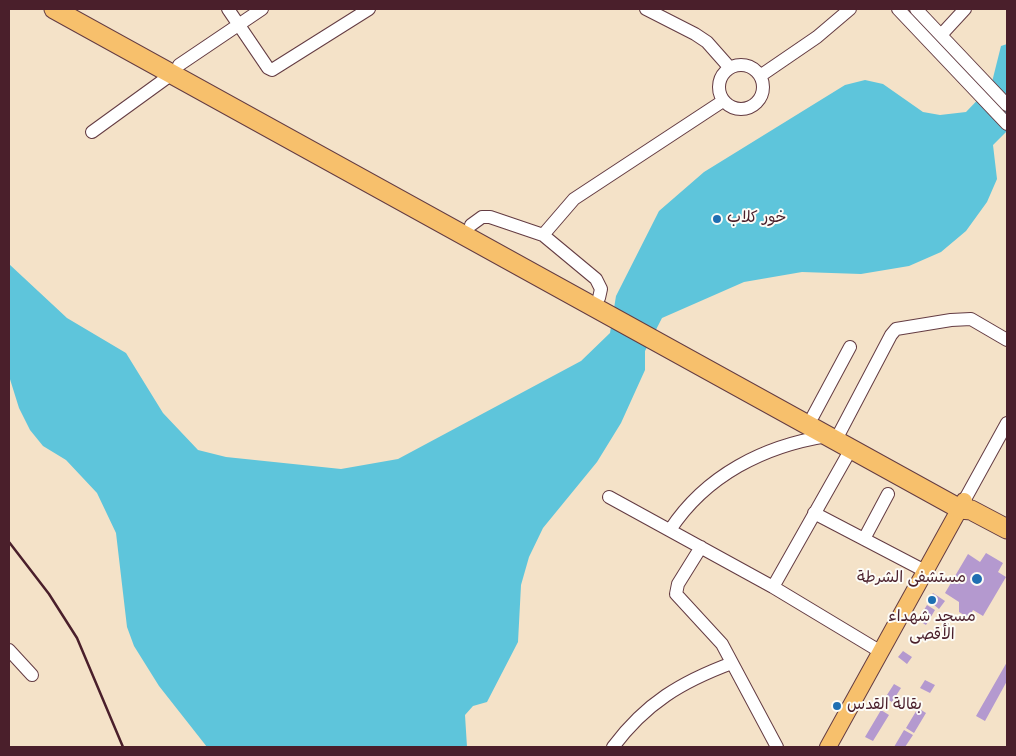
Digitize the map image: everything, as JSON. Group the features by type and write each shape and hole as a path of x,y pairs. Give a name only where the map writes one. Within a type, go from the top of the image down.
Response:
{"highway":[{"path":"54,9 471,225 662,339 965,507"},
{"path":"74,9 175,70 601,303"},
{"path":"762,394 813,416 850,449 1007,529"}],"main road":[{"path":"828,747 925,571 965,507"}],"street":[{"path":"228,9 268,68 272,70 369,9"},
{"path":"92,132 238,24 262,9"},
{"path":"646,9 707,42 730,68"},
{"path":"760,76 822,33 850,9"},
{"path":"898,9 976,82 1007,105"},
{"path":"916,9 941,35 1007,124"},
{"path":"941,35 965,9"},
{"path":"736,66 750,67 760,76 763,90 756,103 743,110 729,106 723,101 720,83 723,75 730,68 736,66"},
{"path":"543,235 574,199 723,101"},
{"path":"471,225 482,217 490,217 543,235 596,279 601,289 601,303"},
{"path":"670,530 694,499 734,469 783,445 834,434 896,329 951,320 972,319 1007,340"},
{"path":"813,416 850,347"},
{"path":"965,507 1007,423"},
{"path":"772,586 850,449"},
{"path":"864,539 888,494"},
{"path":"609,497 772,586 880,652"},
{"path":"814,513 925,571"},
{"path":"701,547 678,584 676,594 722,644 777,747"},
{"path":"9,650 32,675"},
{"path":"613,747 640,716 660,698 681,685 732,663"}],"water":[{"path":"1007,44 1007,131 993,145 997,179 987,202 966,231 941,252 909,266 861,274 802,272 744,282 662,318 645,351 645,370 621,423 597,462 543,528 529,557 521,585 518,642 487,702 473,706 465,715 467,747 207,747 159,686 134,646 127,627 116,533 97,493 66,460 43,446 30,430 19,408 9,376 9,264 67,318 126,353 163,413 198,450 226,457 341,469 398,459 581,361 610,333 616,296 659,211 704,172 845,85 865,80 883,84 923,112 940,115 966,112 991,86 1001,46"}],"building":[{"path":"986,553 1003,563 998,572 1006,577 983,616 973,610 969,618 959,612 959,602 945,593 968,554 980,562"},
{"path":"933,593 945,601 939,609 928,600"},
{"path":"927,605 935,610 926,625 918,620"},
{"path":"903,651 912,657 907,664 898,657"},
{"path":"1007,662 1007,681 985,721 976,716"},
{"path":"925,680 935,685 930,693 920,688"},
{"path":"894,684 901,688 892,702 885,698"},
{"path":"918,708 926,713 914,733 906,728"},
{"path":"881,710 889,715 873,741 865,737"},
{"path":"904,730 913,735 905,747 894,747"}],"railway":[{"path":"9,542 49,594 77,638 123,747"}],"place":[{"name":"خور كلاب","path":"717,219"},
{"name":"مستشفى الشرطة","path":"977,579"},
{"name":"مسجد شهداء الأقصى","path":"932,600"},
{"name":"بقالة القدس","path":"837,706"}]}
